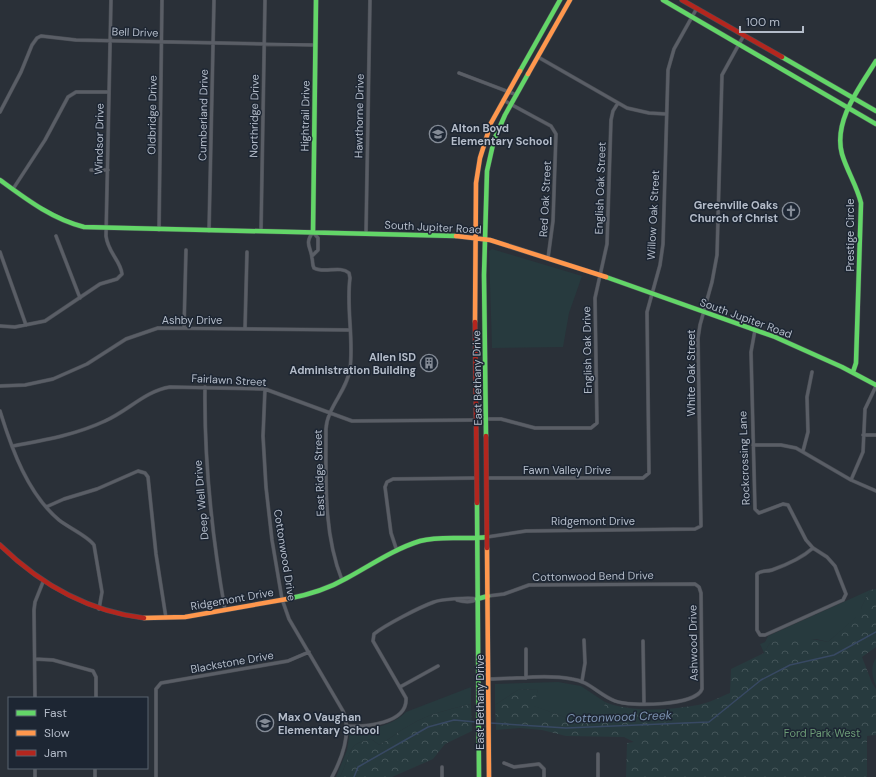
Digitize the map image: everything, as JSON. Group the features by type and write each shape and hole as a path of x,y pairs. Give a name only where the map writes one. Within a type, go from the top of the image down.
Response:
{"main road":[{"name":"Hightrail Drive","path":"313,232 316,0"},
{"name":"East Bethany Drive","path":"479,777 474,238 478,170 485,137 503,100 560,0"},
{"name":"East Bethany Drive","path":"490,777 488,707 489,679 484,239 487,171 494,140 511,104 570,0"},
{"path":"663,0 876,124"},
{"path":"682,0 744,34 876,111"},
{"path":"557,5 565,9"},
{"path":"530,52 538,57"},
{"name":"Prestige Circle","path":"853,372 856,363 861,208 858,191 841,152 840,138 842,124 849,108 876,61"},
{"path":"485,137 494,140"},
{"name":"South Jupiter Road","path":"0,180 54,216 69,223 84,227 159,230 366,233 484,239 599,275 775,337 853,372 876,386"},
{"path":"475,332 485,332"},
{"path":"475,420 486,419"},
{"path":"476,478 487,478"},
{"name":"Ridgemont Drive","path":"0,544 22,567 42,582 66,595 99,609 128,616 166,618 225,610 320,591 397,551 420,541 432,539 476,539 487,537"},
{"path":"477,599 488,596"}],"street":[{"name":"Windsor Drive","path":"80,298 100,284 117,279 122,274 121,267 109,249 106,228 110,0"},
{"name":"Oldbridge Drive","path":"159,230 162,0"},
{"name":"Cumberland Drive","path":"209,231 214,0"},
{"name":"Northridge Drive","path":"261,232 265,0"},
{"name":"Hawthorne Drive","path":"366,233 370,0"},
{"name":"Willow Oak Street","path":"647,477 649,471 647,321 652,294 660,265 663,244 666,114 670,58 697,8"},
{"name":"White Oak Street","path":"700,527 702,521 698,338 712,282 718,244 722,75 744,34"},
{"name":"Bell Drive","path":"0,112 21,72 32,45 37,38 46,36 72,40 315,45"},
{"path":"538,57 618,103 634,110 666,114"},
{"path":"459,73 517,95"},
{"path":"13,189 45,140 68,97 76,92 109,92"},
{"name":"Red Oak Street","path":"503,100 551,126 556,134 553,231 548,258"},
{"name":"English Oak Street","path":"599,275 605,254 608,234 611,120 613,111 618,103"},
{"path":"90,170 108,170"},
{"name":"Hightrail Drive","path":"312,256 318,250 318,238 313,232 308,238 308,250 312,256 312,266 316,270 344,270 349,273"},
{"path":"0,326 26,325 45,321 80,298 56,236"},
{"path":"184,328 186,250"},
{"path":"0,252 26,325"},
{"path":"245,329 247,252"},
{"name":"East Ridge Street","path":"342,580 336,562 327,504 326,429 330,414 348,377 350,361 349,273"},
{"name":"English Oak Drive","path":"486,419 501,420 535,428 591,428 596,425 598,420 595,298 599,275"},
{"name":"Ashby Drive","path":"0,386 25,385 53,379 87,364 117,343 158,328 350,330"},
{"name":"Rockcrossing Lane","path":"755,330 750,352 756,512 762,513 783,504 788,505 803,534 813,548 827,557 835,566 845,597 843,600 765,635 760,635 757,630 756,604 756,578 758,573 771,570 798,559 813,548"},
{"path":"803,451 808,435 807,397 812,372"},
{"path":"851,480 863,452 865,409 876,386"},
{"name":"Fairlawn Street","path":"13,446 61,438 82,431 115,416 158,389 205,387 265,389 352,421 475,420"},
{"name":"Deep Well Drive","path":"205,387 207,477 214,542 225,610"},
{"name":"Cottonwood Drive","path":"265,389 263,436 266,487 272,540 282,599 289,619 343,711 346,726 343,751 332,777"},
{"path":"0,411 29,484 46,507 68,528 94,545 102,592 99,609"},
{"path":"863,435 876,434"},
{"path":"753,445 789,446 803,451 851,480 876,491"},
{"path":"46,507 64,498 97,489 138,471 147,474 156,554 166,618"},
{"name":"Fawn Valley Drive","path":"487,478 491,476 563,479 647,477"},
{"path":"397,551 392,540 389,521 385,487 387,482 393,479 476,478"},
{"name":"Ridgemont Drive","path":"487,537 526,531 695,529 700,527"},
{"path":"35,697 34,610 35,602 42,582"},
{"name":"Cottonwood Bend Drive","path":"488,596 504,594 526,586 537,585 692,584 699,587"},
{"name":"Ashwood Drive","path":"489,679 560,677 582,681 616,702 644,704 674,702 698,695 702,692 701,593 699,587"},
{"path":"346,726 364,727 372,725 401,713 406,703 400,687 373,641 373,636 375,633 434,602 457,600 473,602 477,599"},
{"path":"582,681 585,668 584,640"},
{"path":"644,640 644,704"},
{"path":"526,649 526,678"},
{"name":"Blackstone Drive","path":"156,777 157,685 161,683 288,661 309,652"},
{"path":"35,659 48,659 93,671 96,677 96,697"},
{"path":"400,687 438,666"},
{"path":"598,754 598,777"},
{"path":"504,763 514,767 539,764 544,769 544,777"},
{"path":"442,767 442,777"}],"green space":[{"path":"492,249 582,276 569,313 563,347 492,348 489,251"},
{"name":"Ford Park West","path":"876,589 876,647 862,657 872,683 876,689 876,735 867,736 867,777 626,777 627,743 634,742 624,737 566,736 542,730 520,728 496,730 495,705 518,690 538,689 534,706 567,718 602,719 605,702 627,708 651,710 687,707 702,704 730,693 731,669 764,653 770,643 784,639 798,638 828,642 863,611 861,608 870,590"},
{"path":"870,590 861,608 864,611 828,642 816,639 770,643 764,653 760,644 765,642 768,636"},
{"path":"876,658 876,686 872,672"},
{"path":"558,682 581,686 605,702 603,719 567,718 533,706 538,689 518,690 495,705 495,684"},
{"path":"471,687 471,704 440,712 417,721 379,745 371,739 355,745 340,777 336,777 347,750 350,731 364,730 387,724 401,717 406,712"},
{"path":"471,704 472,731 445,744 433,759 392,777 340,777 351,750 357,744 371,739 379,745 417,721 440,712"}],"waterway":[{"name":"Cottonwood Creek","path":"490,723 566,728 709,722 761,680 790,665 834,655 876,632"},
{"name":"Cottonwood Creek","path":"354,777 358,767 428,727 454,720 476,722"}],"traffic: fast":[{"path":"313,232 316,0"},
{"path":"520,71 560,0"},
{"path":"663,0 876,124"},
{"path":"782,57 876,111"},
{"path":"853,372 856,363 861,203 844,160 840,142 841,129 850,105 876,61"},
{"path":"486,436 484,275 487,171 494,140 505,115 528,74"},
{"path":"0,180 50,214 84,227 456,236"},
{"path":"606,277 775,337 842,367 876,385"},
{"path":"477,503 479,777"},
{"path":"287,599 333,585 410,544 437,538 487,537"},
{"path":"477,599 488,596"}],"traffic: slow":[{"path":"528,74 570,0"},
{"path":"475,322 476,183 480,158 491,123 520,71"},
{"path":"456,236 490,240 606,277"},
{"path":"487,548 489,777"},
{"path":"144,618 185,617 287,599"}],"traffic: jam":[{"path":"682,0 782,57"},
{"path":"475,322 477,503"},
{"path":"486,436 487,548"},
{"path":"0,545 32,572 66,594 103,609 144,618"}],"place":[{"name":"Alton Boyd Elementary School","path":"438,134"},
{"name":"Greenville Oaks Church of Christ","path":"791,211"},
{"name":"Allen ISD Administration Building","path":"429,363"},
{"name":"Max O Vaughan Elementary School","path":"265,723"}]}
